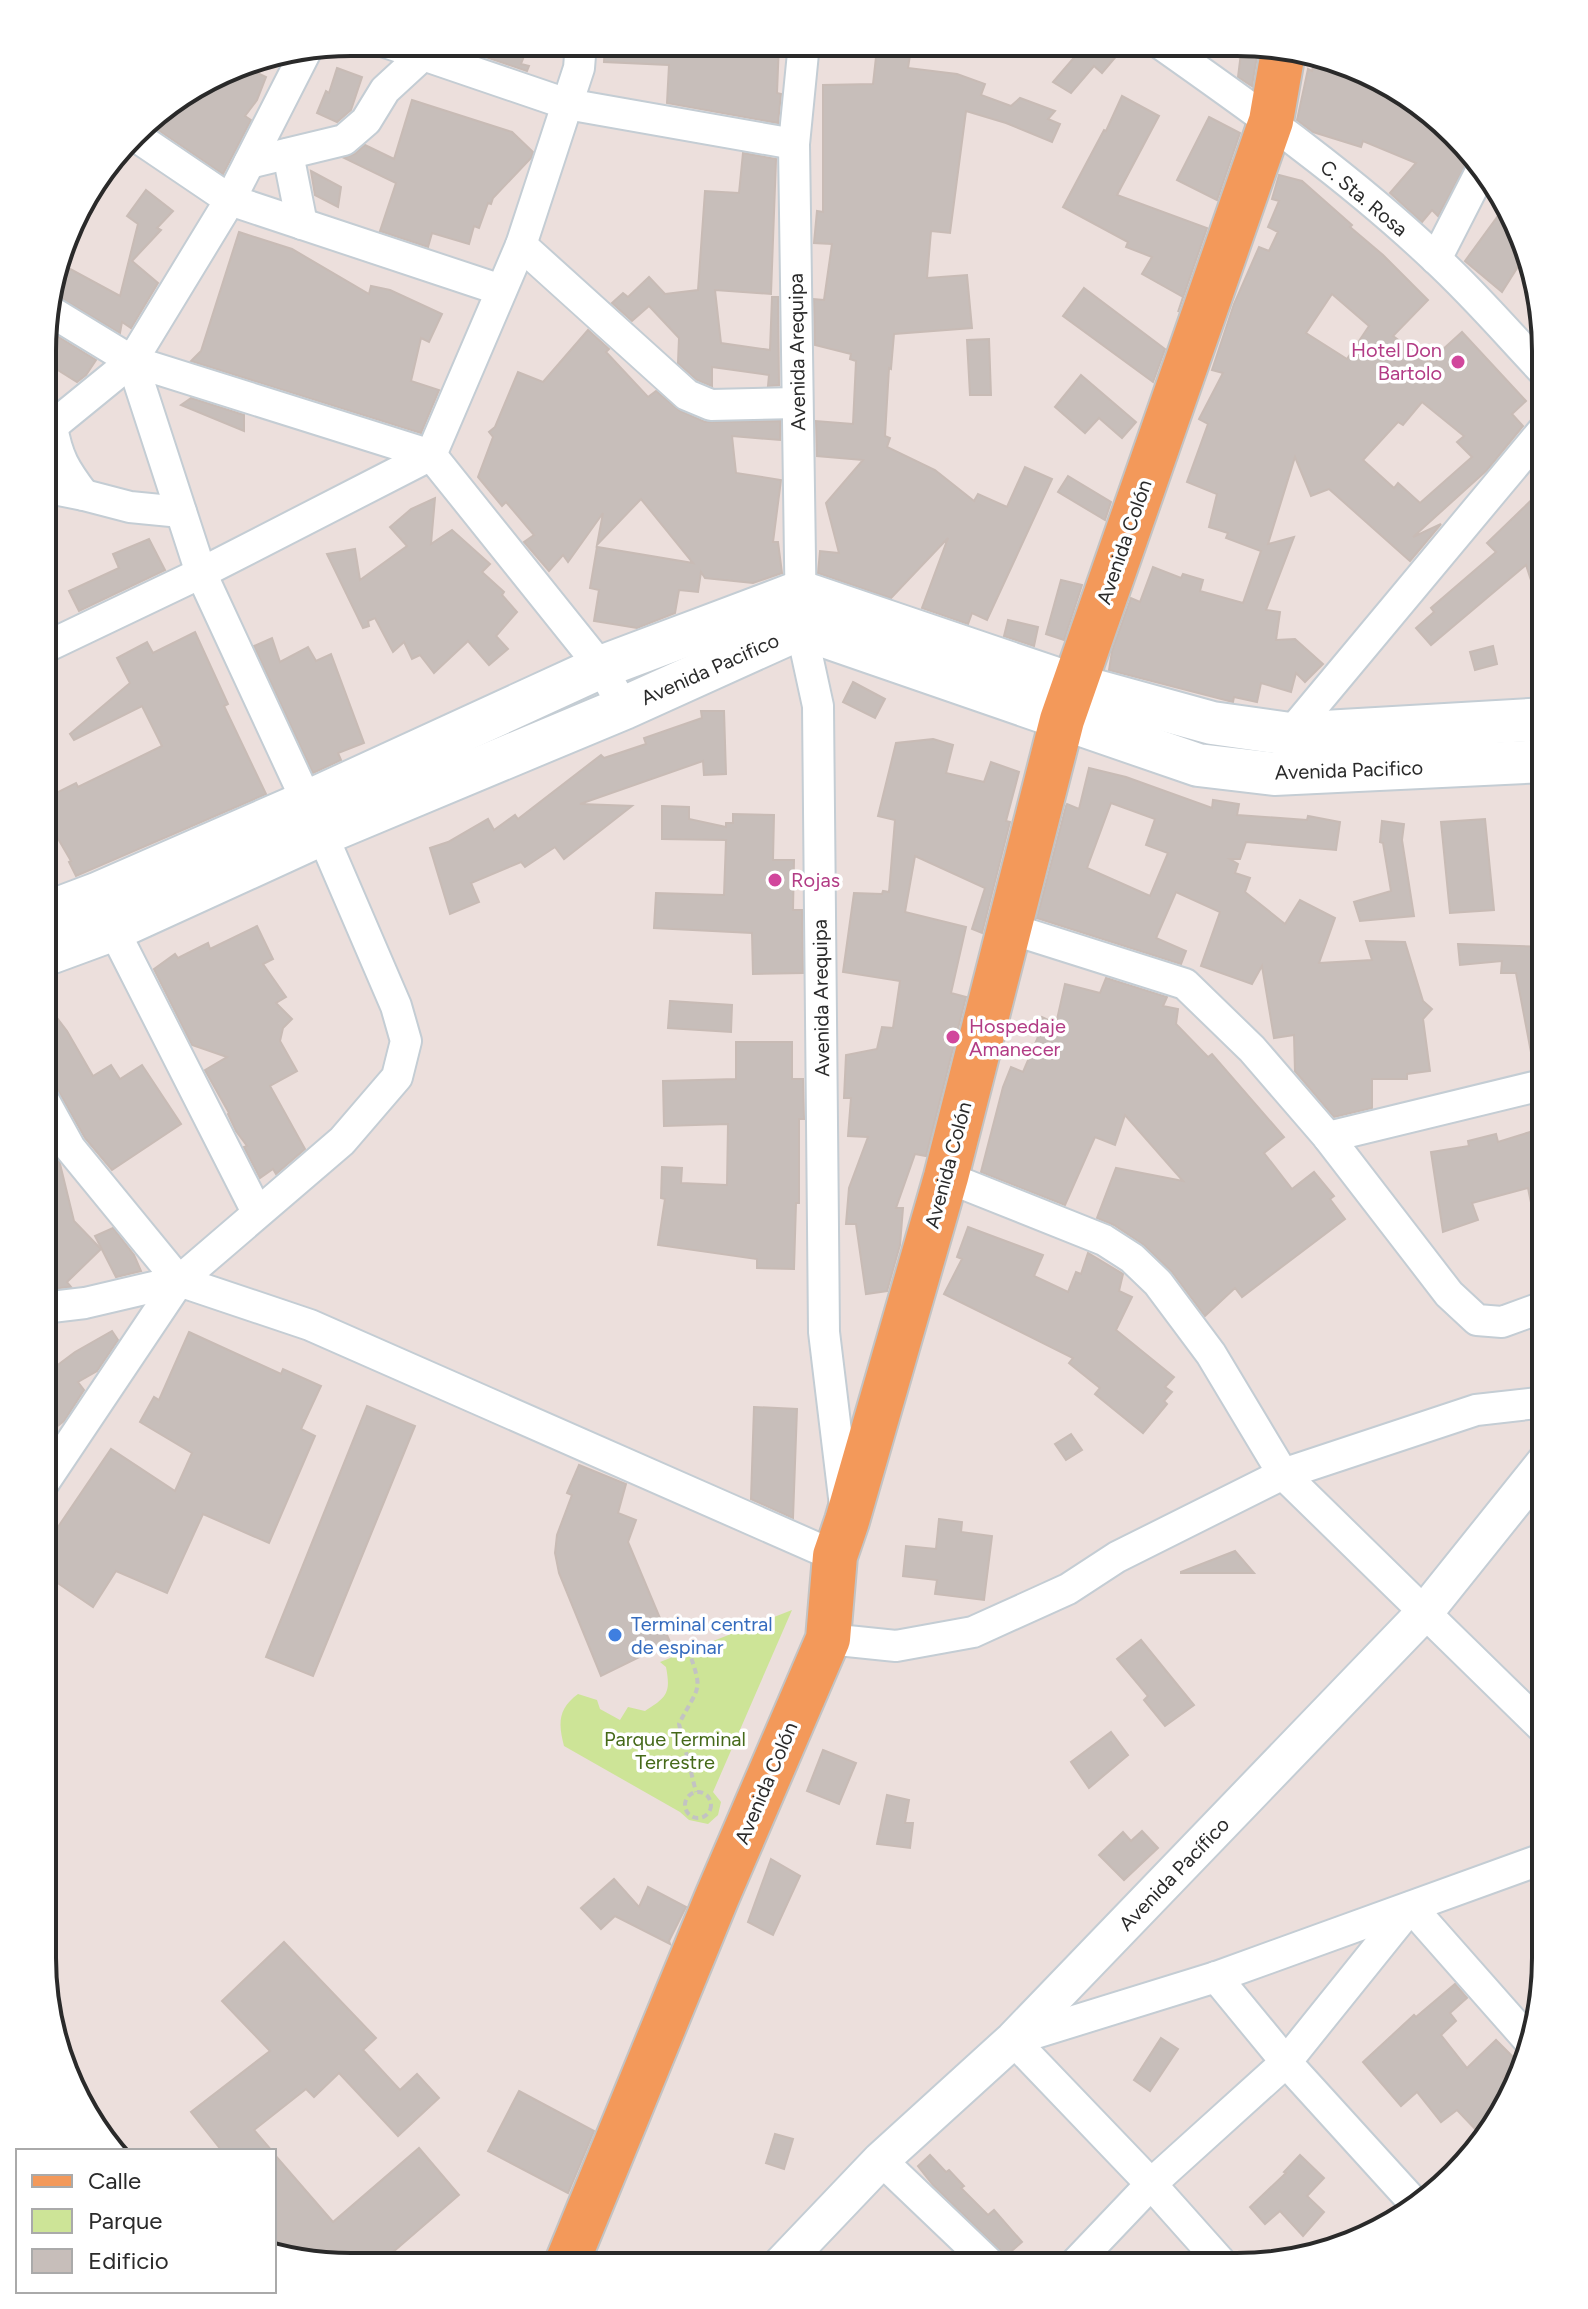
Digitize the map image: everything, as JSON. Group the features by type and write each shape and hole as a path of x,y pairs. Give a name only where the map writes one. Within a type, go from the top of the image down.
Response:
{"main road":[{"name":"Avenida Colón","path":"571,2253 717,1897 828,1639 841,1539 946,1177 1068,703 1271,121 1282,60"},
{"name":"Avenida Pacifico","path":"315,818 624,708 800,610"},
{"name":"Avenida Pacifico","path":"56,946 104,912 315,818 601,667 800,610 1068,703 1198,765 1274,774 1532,762"},
{"name":"Avenida Pacifico","path":"1068,703 1290,734 1532,720"},
{"name":"Avenida Pacifico","path":"56,914 104,912"}],"street":[{"path":"249,163 344,140 356,132 385,90 422,56"},
{"path":"426,56 567,104 794,144"},
{"path":"56,642 201,573 431,455 521,245 579,68 580,56"},
{"name":"Avenida Arequipa","path":"803,56 794,144 800,610 818,706 824,1332 841,1539"},
{"name":"C. Sta. Rosa","path":"1178,56 1271,121 1436,259 1532,359"},
{"path":"56,423 132,361 230,200 301,61"},
{"path":"143,141 230,200 501,290"},
{"path":"288,154 302,224"},
{"path":"1436,259 1477,179"},
{"path":"521,245 687,395 711,405 797,403"},
{"path":"59,316 132,361 431,455 601,667 624,708"},
{"path":"56,1465 179,1281 342,1141 397,1077 406,1041 396,1006 315,818 201,573 132,361"},
{"path":"1274,774 1290,734 1532,444"},
{"path":"56,448 64,468 84,495"},
{"path":"56,489 130,507 181,512"},
{"path":"104,912 257,1212"},
{"path":"1011,929 1185,984 1252,1049 1328,1137 1449,1294 1477,1320 1502,1322 1532,1311"},
{"path":"1328,1137 1532,1087"},
{"path":"56,1123 70,1148 179,1281"},
{"path":"946,1177 1104,1240 1132,1258 1158,1283 1211,1354 1283,1474 1532,1717"},
{"path":"56,1306 85,1303 179,1281 310,1325 841,1539"},
{"path":"828,1639 896,1646 973,1632 1068,1589 1117,1557 1283,1474 1476,1410 1532,1404"},
{"name":"Avenida Pacífico","path":"792,2253 881,2160 1013,2040 1425,1612 1532,1478"},
{"path":"1213,2253 1013,2040 1216,1977 1532,1863"},
{"path":"1411,1907 1522,2033"},
{"path":"1085,2253 1151,2184 1286,2062 1411,1907"},
{"path":"1216,1977 1286,2062 1409,2197"},
{"path":"881,2160 978,2253"}],"path":[{"path":"688,1649 698,1674 698,1693 679,1724 696,1792"},
{"path":"696,1792 705,1794 711,1801 711,1810 701,1818 689,1816 685,1809 688,1797 696,1792"}],"green space":[{"name":"Parque Terminal Terrestre","path":"792,1610 713,1792 721,1802 718,1815 708,1824 689,1820 564,1746 561,1717 578,1694 597,1700 600,1709 620,1720 628,1707 645,1711 666,1694 666,1667 660,1662"}],"building":[{"path":"483,56 524,56 521,64 529,66 527,71"},
{"path":"604,56 778,56 777,93 781,94 778,123 667,103 669,65 604,62"},
{"path":"876,56 910,56 908,68 957,74 985,84 981,95 1011,106 1020,98 1055,111 1048,119 1060,124 1052,142 966,111 950,233 931,231 927,278 967,275 972,328 894,334 889,368 885,436 890,438 887,447 935,470 974,501 978,494 1007,507 1025,467 1052,479 987,620 972,613 968,624 922,608 948,538 891,598 818,573 820,551 839,553 826,503 863,460 817,456 816,421 853,424 856,361 850,359 851,354 815,345 814,299 824,300 832,244 814,243 817,211 823,212 823,85 873,84"},
{"path":"1075,56 1116,56 1102,73 1094,66 1071,93 1053,82"},
{"path":"1241,56 1257,57 1252,86 1238,77"},
{"path":"1313,66 1367,86 1417,117 1449,145 1466,165 1438,216 1432,210 1422,222 1390,193 1416,163 1363,141 1361,147 1313,132 1297,120 1308,69 1312,71"},
{"path":"337,68 362,77 351,110 337,122 317,113 326,91 329,93"},
{"path":"256,72 266,77 257,100 245,116 251,120 223,174 157,129 221,86"},
{"path":"1122,96 1159,116 1117,195 1207,228 1178,312 1183,297 1142,274 1152,257 1126,247 1128,242 1063,207"},
{"path":"412,100 512,132 533,152 491,204 488,203 479,228 474,226 469,244 432,233 428,247 380,231 396,183 344,158 365,145 394,159"},
{"path":"1209,117 1240,133 1217,200 1177,180"},
{"path":"743,153 776,159 771,294 715,290 721,343 770,350 772,297 778,297 779,385 768,386 769,375 712,367 712,386 697,380 678,363 679,338 649,306 632,321 612,303 623,293 628,297 649,277 665,294 698,290 705,191 739,193"},
{"path":"311,171 341,187 338,207 315,195"},
{"path":"1279,175 1302,181 1428,300 1393,336 1429,362 1462,332 1526,401 1512,414 1523,426 1487,470 1413,537 1441,524 1410,561 1329,489 1311,496 1295,457 1268,544 1294,537 1266,610 1280,612 1276,640 1295,639 1323,664 1305,682 1296,673 1291,692 1261,683 1257,702 1234,697 1233,702 1109,670 1112,651 1131,598 1140,602 1153,567 1181,578 1183,574 1203,580 1200,591 1243,603 1261,551 1226,538 1228,533 1209,527 1217,494 1187,482 1208,424 1199,419 1223,373 1212,370 1234,304 1259,247 1269,251 1278,232 1268,227 1279,201 1272,199","holes":["1332,294 1369,326 1347,359 1306,333","1422,402 1464,436 1457,442 1472,457 1420,503 1398,483 1394,488 1363,460 1398,422 1403,425"]},
{"path":"146,190 173,211 157,228 161,230 132,261 158,283 131,328 122,322 120,333 61,298 68,268 120,296 138,224 127,216"},
{"path":"1499,215 1519,265 1502,292 1465,261"},
{"path":"239,232 292,249 369,294 371,286 390,290 442,314 429,342 421,338 411,381 439,390 421,433 191,361 201,351"},
{"path":"1084,288 1165,349 1153,382 1063,316"},
{"path":"588,330 609,349 606,352 648,397 656,391 680,411 705,422 780,421 780,440 732,436 736,473 781,480 773,542 778,542 782,573 753,583 705,578 701,572 698,592 679,590 675,613 637,628 594,621 599,590 590,588 597,547 693,563 641,499 597,545 603,513 568,562 563,555 549,571 524,542 534,535 506,502 502,506 478,477 493,437 489,432 495,427 518,372 543,382"},
{"path":"57,336 96,360 77,382 56,369"},
{"path":"989,339 991,395 970,395 967,340"},
{"path":"1081,375 1136,422 1122,438 1099,418 1085,433 1055,407"},
{"path":"191,398 244,415 244,431 181,405"},
{"path":"1068,476 1111,502 1105,520 1058,492"},
{"path":"435,498 431,544 452,530 490,564 482,572 504,592 502,595 517,612 496,636 508,649 489,665 468,641 434,673 420,655 412,659 404,642 393,652 375,618 363,628 327,554 355,549 360,580 407,546 390,527 411,509"},
{"path":"1532,500 1532,583 1526,565 1431,645 1416,628 1434,612 1431,608 1496,552 1487,543"},
{"path":"149,539 165,570 79,611 69,591 119,568 113,554"},
{"path":"1061,580 1082,585 1064,640 1046,634"},
{"path":"1008,620 1038,627 1034,646 1004,636"},
{"path":"195,632 228,704 224,706 266,794 76,876 56,835 56,793 76,783 78,787 162,746 142,706 74,740 70,734 130,683 117,658 147,642 153,653"},
{"path":"272,638 280,662 308,647 316,661 331,654 364,743 338,753 341,760 313,773 254,646"},
{"path":"1493,646 1497,664 1475,670 1470,652"},
{"path":"853,682 885,699 875,718 843,702"},
{"path":"701,711 724,711 726,774 704,775 703,761 580,804 632,806 564,859 555,847 525,867 521,862 471,883 479,902 450,914 430,848 448,842 488,819 494,830 515,815 518,819 601,755 604,758 646,744 644,738 702,718"},
{"path":"933,739 953,745 946,773 984,782 991,762 1019,772 1006,821 1010,822 982,933 972,929 985,888 915,856 905,912 966,927 951,993 966,997 926,1156 915,1154 896,1208 903,1208 900,1245 887,1291 866,1294 856,1224 846,1224 849,1188 868,1137 848,1136 851,1098 844,1098 846,1055 877,1049 882,1027 893,1028 900,981 843,972 854,893 889,892 895,820 878,816 896,743"},
{"path":"1089,768 1126,777 1212,808 1213,800 1239,804 1237,815 1307,820 1308,816 1340,822 1336,850 1246,842 1240,859 1230,859 1238,864 1235,873 1250,878 1245,892 1285,924 1300,900 1335,918 1319,963 1372,960 1366,941 1405,942 1423,1001 1432,1009 1423,1019 1430,1071 1407,1074 1407,1079 1372,1079 1372,1108 1334,1117 1295,1071 1294,1035 1274,1038 1262,966 1252,984 1201,966 1220,912 1176,892 1156,938 1186,951 1181,964 1037,918 1066,806 1079,809","holes":["1111,803 1155,819 1146,845 1168,853 1150,896 1087,868"]},
{"path":"662,806 689,807 689,819 726,827 726,823 733,823 733,814 774,815 773,860 794,860 793,910 802,910 803,973 753,974 752,933 654,928 656,893 724,895 726,840 662,839"},
{"path":"1485,819 1494,910 1450,913 1441,822"},
{"path":"1382,821 1404,824 1402,840 1414,916 1360,921 1354,902 1391,891 1383,843 1380,842"},
{"path":"257,926 273,959 263,964 286,997 276,1003 292,1019 283,1028 280,1041 297,1071 270,1086 305,1149 276,1174 273,1169 260,1178 244,1147 247,1146 205,1070 227,1057 192,1045 154,969 175,954 178,958 208,943 210,949"},
{"path":"1458,944 1532,947 1532,1057 1516,973 1501,973 1502,961 1460,965"},
{"path":"1106,978 1167,997 1163,1006 1178,1009 1176,1024 1208,1057 1212,1054 1284,1137 1264,1153 1292,1189 1314,1172 1334,1196 1330,1199 1345,1219 1242,1297 1235,1288 1205,1316 1172,1272 1144,1245 1097,1218 1116,1168 1183,1181 1125,1115 1115,1145 1095,1137 1065,1205 981,1172 1003,1087 1011,1067 1023,1072 1038,1037 1033,1034 1042,1017 1056,1024 1065,984 1100,993"},
{"path":"670,1001 732,1005 731,1032 668,1028"},
{"path":"56,1017 93,1076 111,1065 120,1079 142,1065 181,1124 112,1170 85,1138 58,1090"},
{"path":"736,1042 792,1042 792,1079 803,1079 804,1119 799,1119 799,1203 796,1203 794,1269 757,1268 757,1259 658,1245 665,1199 661,1198 662,1167 682,1168 681,1183 727,1185 728,1124 664,1126 663,1081 736,1079"},
{"path":"1532,1131 1532,1208 1528,1188 1472,1203 1478,1220 1443,1232 1431,1152 1469,1146 1468,1141 1496,1134 1498,1142"},
{"path":"56,1158 74,1221 101,1249 67,1282 71,1287 56,1288"},
{"path":"968,1227 1043,1255 1034,1276 1068,1292 1076,1272 1081,1274 1088,1253 1123,1274 1119,1291 1132,1297 1116,1330 1174,1377 1165,1387 1172,1392 1164,1401 1167,1404 1143,1433 1095,1394 1100,1388 1069,1363 1073,1358 944,1294 962,1259 957,1257"},
{"path":"113,1228 134,1255 141,1271 116,1277 95,1236"},
{"path":"112,1331 118,1340 97,1371 78,1382 84,1390 64,1421 56,1427 56,1366"},
{"path":"189,1332 281,1374 283,1369 321,1386 301,1429 315,1436 269,1543 203,1514 167,1593 116,1571 93,1607 56,1582 56,1530 111,1449 175,1491 192,1453 140,1422 154,1397 159,1400"},
{"path":"367,1406 415,1426 313,1676 266,1657"},
{"path":"754,1407 797,1409 793,1518 751,1499"},
{"path":"1071,1434 1082,1450 1066,1460 1055,1444"},
{"path":"579,1465 626,1484 618,1513 636,1520 628,1542 670,1642 601,1676 559,1573 555,1553 557,1535 572,1495 567,1493"},
{"path":"939,1519 962,1522 961,1532 992,1536 984,1600 935,1594 937,1580 903,1576 906,1546 936,1549"},
{"path":"1235,1551 1254,1573 1181,1573 1181,1572"},
{"path":"1141,1640 1194,1705 1165,1726 1144,1700 1148,1696 1117,1659"},
{"path":"1111,1732 1128,1755 1089,1788 1071,1762"},
{"path":"823,1750 856,1763 839,1804 807,1791"},
{"path":"887,1795 909,1800 905,1823 913,1823 910,1848 877,1844"},
{"path":"1142,1831 1158,1848 1124,1880 1099,1855 1123,1832 1131,1841"},
{"path":"771,1859 800,1876 773,1935 748,1922"},
{"path":"614,1879 639,1907 648,1887 686,1907 670,1944 615,1916 601,1929 581,1908"},
{"path":"284,1942 376,2038 363,2050 400,2090 417,2074 439,2098 398,2136 339,2073 314,2097 306,2089 254,2130 270,2149 220,2149 191,2112 270,2051 222,2001"},
{"path":"1455,1984 1467,1998 1450,2013 1456,2021 1441,2035 1467,2068 1496,2040 1514,2058 1510,2071 1503,2077 1506,2080 1502,2088 1476,2130 1457,2110 1441,2122 1417,2092 1401,2106 1363,2062 1414,2015 1416,2017"},
{"path":"1161,2038 1178,2049 1150,2091 1134,2080"},
{"path":"519,2091 594,2131 568,2193 488,2151"},
{"path":"775,2134 793,2139 784,2169 766,2163"},
{"path":"419,2148 459,2195 392,2253 332,2252 276,2243 276,2156 333,2222"},
{"path":"930,2155 946,2172 949,2170 964,2186 961,2188 988,2215 994,2210 1022,2242 1009,2253 1003,2253 933,2185 918,2166"},
{"path":"1300,2155 1324,2178 1307,2196 1324,2212 1303,2236 1280,2211 1265,2224 1250,2207"}],"place":[{"name":"Hotel Don Bartolo","path":"1458,362"},
{"name":"Rojas","path":"775,880"},
{"name":"Hospedaje Amanecer","path":"953,1037"},
{"name":"Terminal central de espinar","path":"615,1635"}]}
